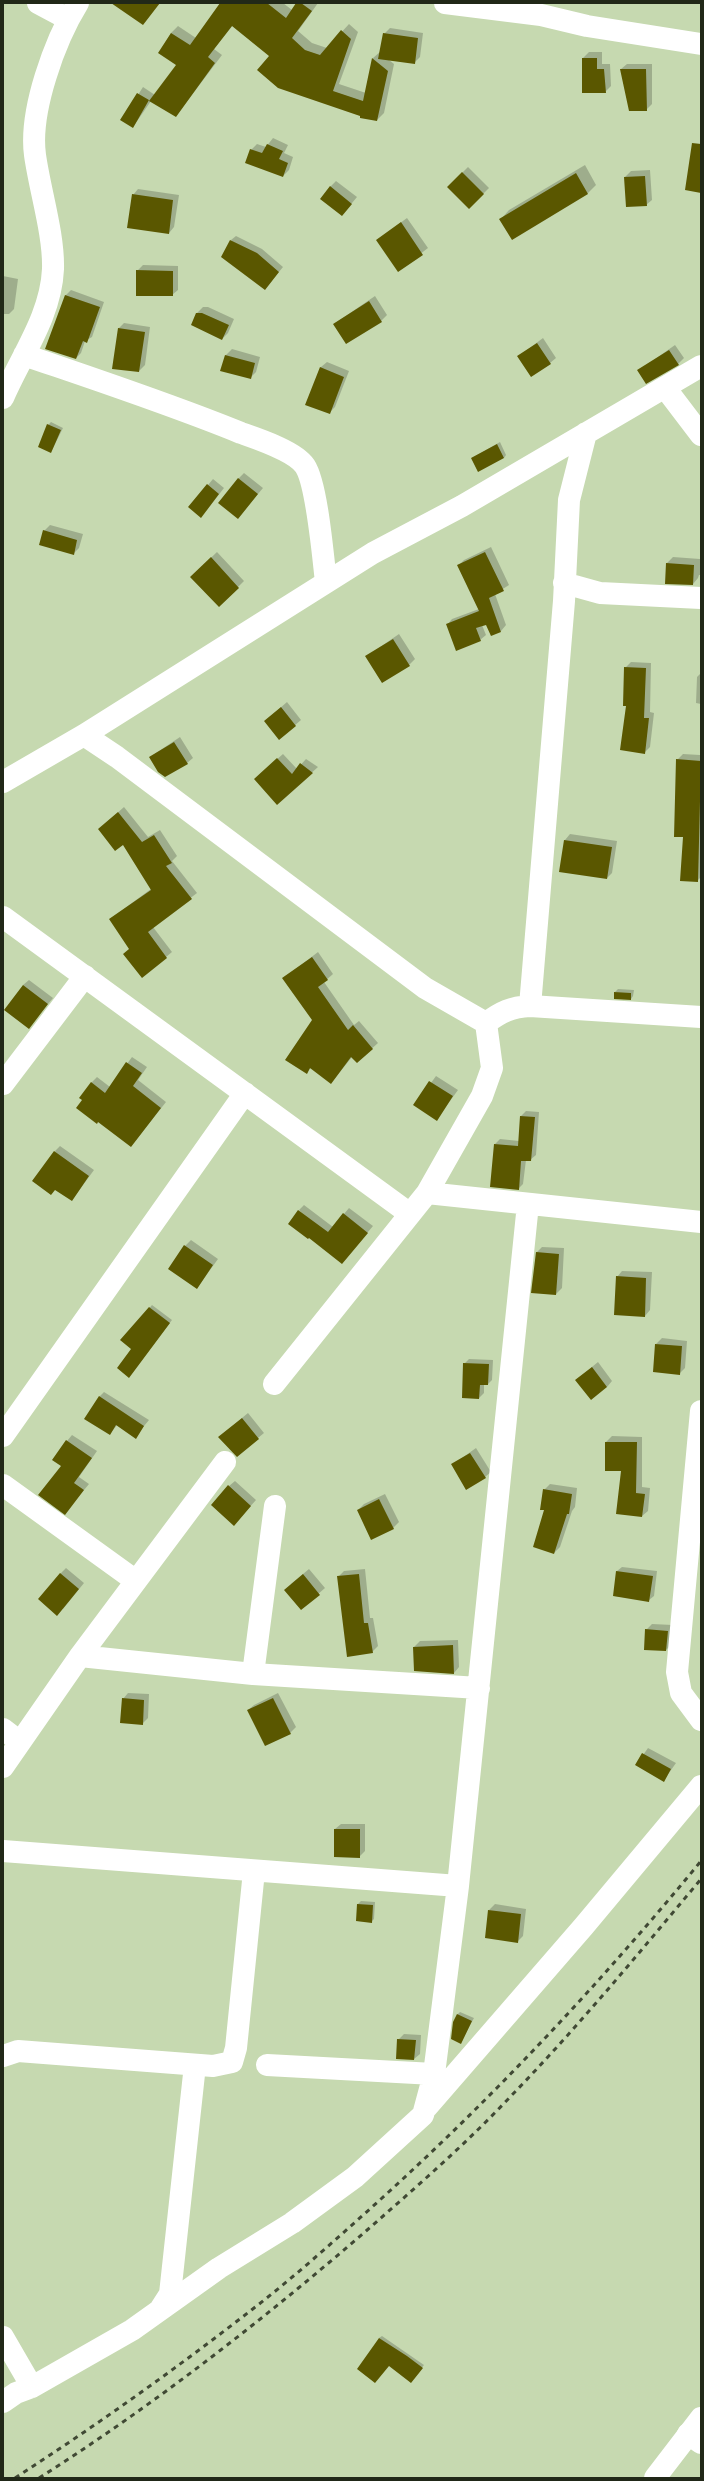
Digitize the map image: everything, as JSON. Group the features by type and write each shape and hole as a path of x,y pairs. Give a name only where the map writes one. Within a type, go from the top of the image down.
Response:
{"street":[{"path":"3,398 37,331 50,291 53,268 35,153 37,116 45,78 73,11 38,3"},
{"path":"445,3 562,11 587,26 701,44"},
{"path":"24,356 177,407 263,441 297,458 306,466 312,486 326,582"},
{"path":"3,782 84,735 326,582 586,433 666,389 701,366"},
{"path":"666,389 701,435"},
{"path":"530,1006 563,618 570,500 586,433"},
{"path":"564,583 600,593 701,598"},
{"path":"563,618 600,593"},
{"path":"111,718 113,755"},
{"path":"84,735 113,755 425,988 486,1022"},
{"path":"3,917 410,1214"},
{"path":"3,1084 85,976"},
{"path":"486,1022 504,1010 530,1006 701,1016"},
{"path":"274,1384 427,1194 482,1096 492,1068 486,1022"},
{"path":"3,1436 245,1094"},
{"path":"427,1194 701,1222"},
{"path":"425,2109 434,2074 458,1886 528,1204"},
{"path":"701,1411 697,1494 677,1672 681,1693 701,1720"},
{"path":"3,1767 11,1735 80,1656 225,1462"},
{"path":"3,1485 136,1581"},
{"path":"253,1674 275,1506"},
{"path":"80,1656 253,1674 479,1688"},
{"path":"3,2402 16,2393 32,2387 132,2330 219,2268 292,2223 355,2177 418,2122 425,2109 584,1926 701,1786"},
{"path":"3,1851 458,1886"},
{"path":"3,2056 18,2051 213,2066 232,2062 236,2048 254,1871"},
{"path":"161,2308 170,2294 195,2064"},
{"path":"267,2065 434,2074"},
{"path":"3,2337 32,2387"},
{"path":"655,2478 697,2432"}],"building":[{"path":"111,3 160,3 143,25"},
{"path":"220,3 267,3 286,18 296,3 301,3 312,11 292,38 305,50 320,55 341,30 351,39 333,91 363,101 372,58 388,71 377,121 360,118 360,116 278,88 257,70 269,56 232,26 208,57 215,63 176,117 149,101 176,65 158,53 171,33 190,45"},
{"path":"383,33 418,38 415,64 378,59"},
{"path":"582,58 597,58 597,69 604,69 606,93 582,93"},
{"path":"620,69 646,69 647,111 629,111"},
{"path":"137,93 149,100 133,128 120,120"},
{"path":"692,143 701,144 701,193 685,190"},
{"path":"267,144 283,151 279,159 288,163 283,177 245,163 250,149 262,153"},
{"path":"462,172 484,194 469,209 447,187"},
{"path":"576,173 588,194 512,240 499,219"},
{"path":"645,176 647,206 626,207 624,177"},
{"path":"330,186 352,204 342,216 320,199"},
{"path":"132,194 173,200 169,234 127,228"},
{"path":"401,222 423,255 398,272 376,240"},
{"path":"230,240 257,253 279,272 265,290 221,257"},
{"path":"136,270 173,271 173,296 136,296"},
{"path":"65,295 100,307 87,343 83,341 76,359 45,349"},
{"path":"369,301 382,322 346,344 333,324"},
{"path":"196,313 202,313 229,325 222,340 191,325"},
{"path":"118,328 145,332 139,372 112,369"},
{"path":"537,343 551,364 531,377 517,356"},
{"path":"669,350 679,365 646,384 637,370"},
{"path":"225,355 255,363 251,379 220,371"},
{"path":"320,367 344,377 330,414 305,405"},
{"path":"47,424 61,430 51,453 38,447"},
{"path":"497,444 504,458 478,472 471,458"},
{"path":"238,478 258,494 238,519 218,503"},
{"path":"207,484 219,494 201,518 188,507"},
{"path":"43,530 77,540 74,555 39,545"},
{"path":"485,552 504,591 489,598 501,632 491,636 486,625 476,628 481,641 456,651 446,624 479,611 457,565"},
{"path":"211,557 239,588 219,607 190,577"},
{"path":"666,563 694,565 693,585 665,584"},
{"path":"393,639 410,666 382,683 365,656"},
{"path":"624,667 646,668 644,718 649,718 645,754 620,750 626,706 623,706"},
{"path":"281,707 296,726 279,740 264,721"},
{"path":"174,742 188,764 165,777 158,772 149,757"},
{"path":"277,758 292,774 300,763 313,773 277,805 254,779"},
{"path":"676,759 701,761 698,882 680,881 683,837 674,837"},
{"path":"118,812 142,842 154,835 172,863 166,866 192,899 148,932 167,958 142,978 123,954 129,949 109,919 151,890 123,845 115,851 98,829"},
{"path":"564,840 612,847 607,879 559,872"},
{"path":"312,957 328,980 318,987 348,1030 353,1025 373,1049 357,1063 351,1057 331,1084 310,1068 307,1074 285,1060 312,1020 282,978"},
{"path":"23,985 48,1004 29,1029 4,1010"},
{"path":"614,992 631,993 631,1000 614,999"},
{"path":"126,1062 142,1073 133,1086 161,1108 131,1147 98,1122 97,1124 76,1108 82,1100 79,1098 91,1082 105,1093"},
{"path":"429,1081 453,1096 437,1121 413,1105"},
{"path":"520,1116 535,1117 531,1161 521,1161 519,1190 490,1187 494,1144 518,1146"},
{"path":"54,1151 89,1176 72,1201 55,1190 51,1195 32,1181"},
{"path":"298,1210 328,1232 343,1213 368,1233 342,1264 309,1238 308,1239 288,1224"},
{"path":"184,1245 213,1265 197,1289 168,1269"},
{"path":"536,1252 559,1254 556,1295 531,1293"},
{"path":"616,1276 646,1278 645,1317 614,1315"},
{"path":"149,1307 170,1323 129,1378 117,1368 131,1349 120,1340"},
{"path":"655,1344 682,1346 680,1375 653,1372"},
{"path":"463,1363 489,1364 488,1385 480,1385 479,1399 462,1398"},
{"path":"592,1367 607,1387 591,1400 575,1380"},
{"path":"99,1396 144,1426 136,1439 116,1425 110,1435 84,1419"},
{"path":"242,1418 259,1439 237,1457 218,1437"},
{"path":"66,1440 92,1458 74,1483 84,1490 65,1515 38,1495 61,1466 52,1460"},
{"path":"605,1442 637,1442 636,1493 645,1494 642,1517 616,1514 621,1471 605,1471"},
{"path":"470,1453 486,1478 466,1490 451,1464"},
{"path":"228,1485 251,1506 234,1526 211,1505"},
{"path":"543,1489 572,1494 569,1514 567,1514 554,1554 533,1547 544,1510 540,1510"},
{"path":"379,1499 394,1529 371,1540 357,1510"},
{"path":"616,1571 653,1576 649,1602 613,1596"},
{"path":"60,1573 79,1589 57,1616 38,1599"},
{"path":"303,1574 320,1595 301,1610 284,1590"},
{"path":"359,1574 364,1623 368,1623 373,1653 347,1657 337,1576"},
{"path":"645,1629 668,1631 666,1651 644,1650"},
{"path":"453,1645 454,1674 414,1671 413,1647"},
{"path":"122,1698 144,1700 143,1725 120,1723"},
{"path":"273,1698 291,1734 265,1746 247,1710"},
{"path":"642,1753 671,1769 664,1782 635,1765"},
{"path":"334,1829 360,1829 360,1858 334,1857"},
{"path":"357,1904 373,1905 372,1923 356,1921"},
{"path":"488,1910 521,1914 518,1943 485,1938"},
{"path":"457,2014 472,2021 461,2044 451,2039 453,2022"},
{"path":"397,2039 416,2040 414,2060 396,2059"},
{"path":"379,2338 423,2368 411,2383 389,2366 375,2383 357,2369"}],"railway":[{"path":"15,2478 106,2417 225,2330 284,2284 371,2208 458,2126 542,2041 623,1952 701,1861"},
{"path":"39,2478 124,2421 248,2329 366,2231 440,2165 494,2114 536,2070 608,1989 701,1879"}]}
